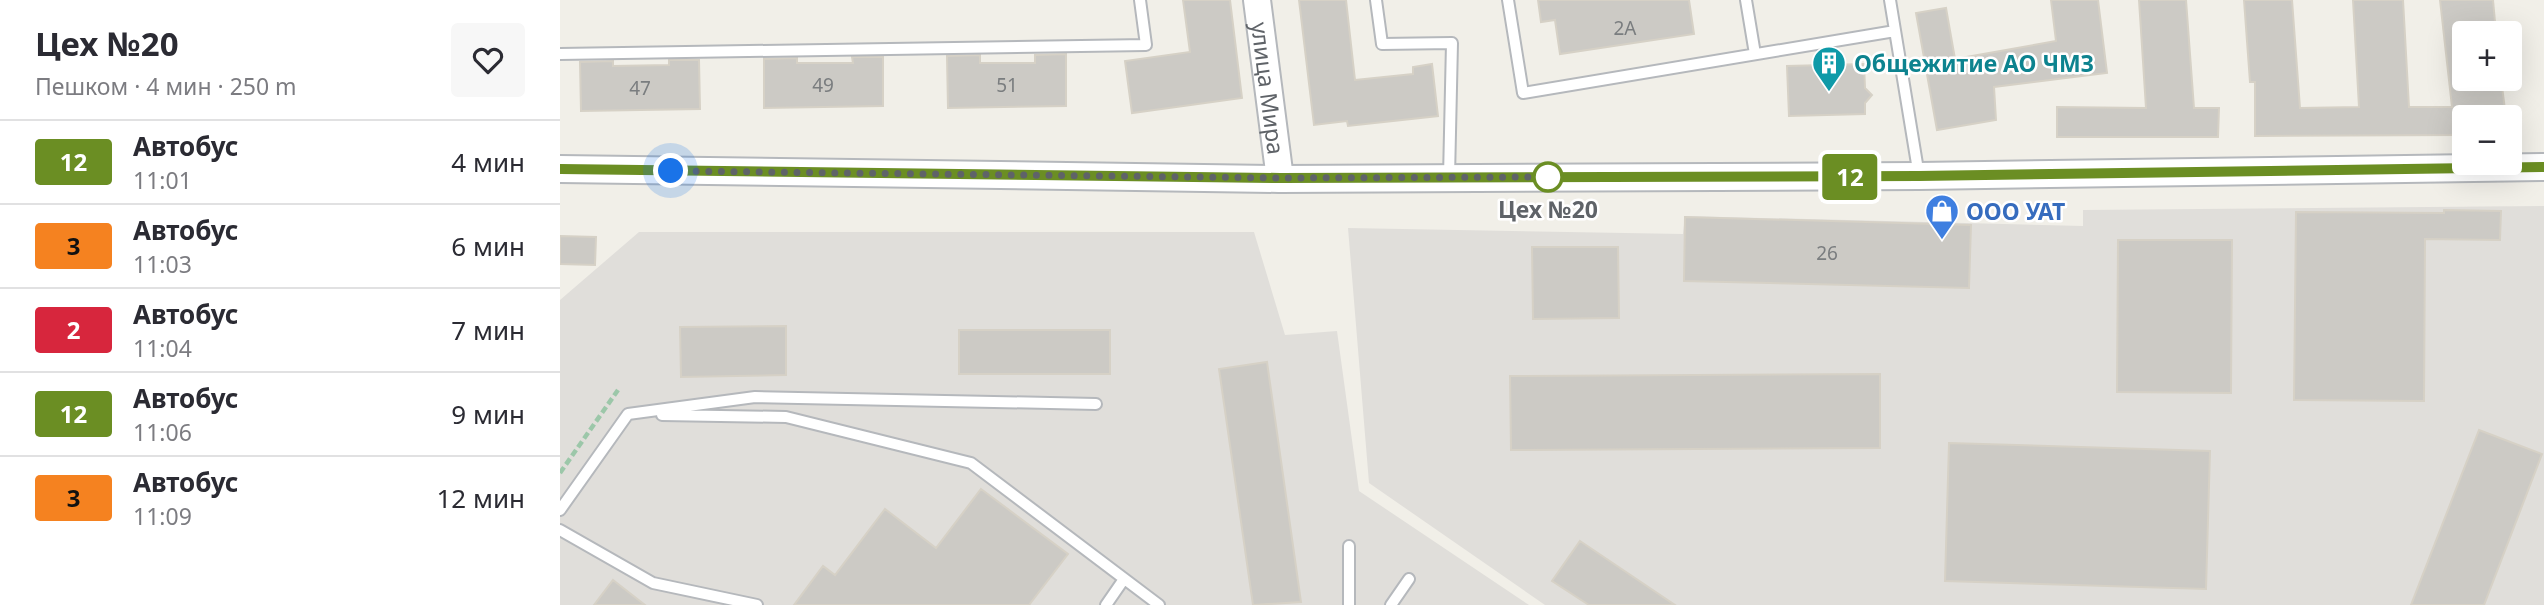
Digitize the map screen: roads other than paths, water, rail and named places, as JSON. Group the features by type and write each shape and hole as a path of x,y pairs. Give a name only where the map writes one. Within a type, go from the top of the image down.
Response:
{"street":[{"name":"улица Мира","path":"1257,0 1280,178"},
{"path":"560,169 1280,178 1919,176 2544,167"}],"lane":[{"path":"560,54 1146,46 1140,0"},
{"path":"1376,0 1382,44 1452,43 1449,177"},
{"path":"1508,0 1523,93 1895,31"},
{"path":"1746,0 1755,54"},
{"path":"1890,0 1919,176"},
{"path":"560,510 628,414 755,397 1096,404"},
{"path":"628,414 786,417 971,463 1159,605"},
{"path":"560,530 653,583 757,605"},
{"path":"1349,546 1349,605"},
{"path":"1106,605 1124,579"},
{"path":"1391,605 1409,579"}],"place":[{"name":"Общежитие АО ЧМЗ","path":"1829,93"},
{"name":"Цех №20","path":"1548,177"},
{"name":"ООО УАТ","path":"1942,241"}]}
